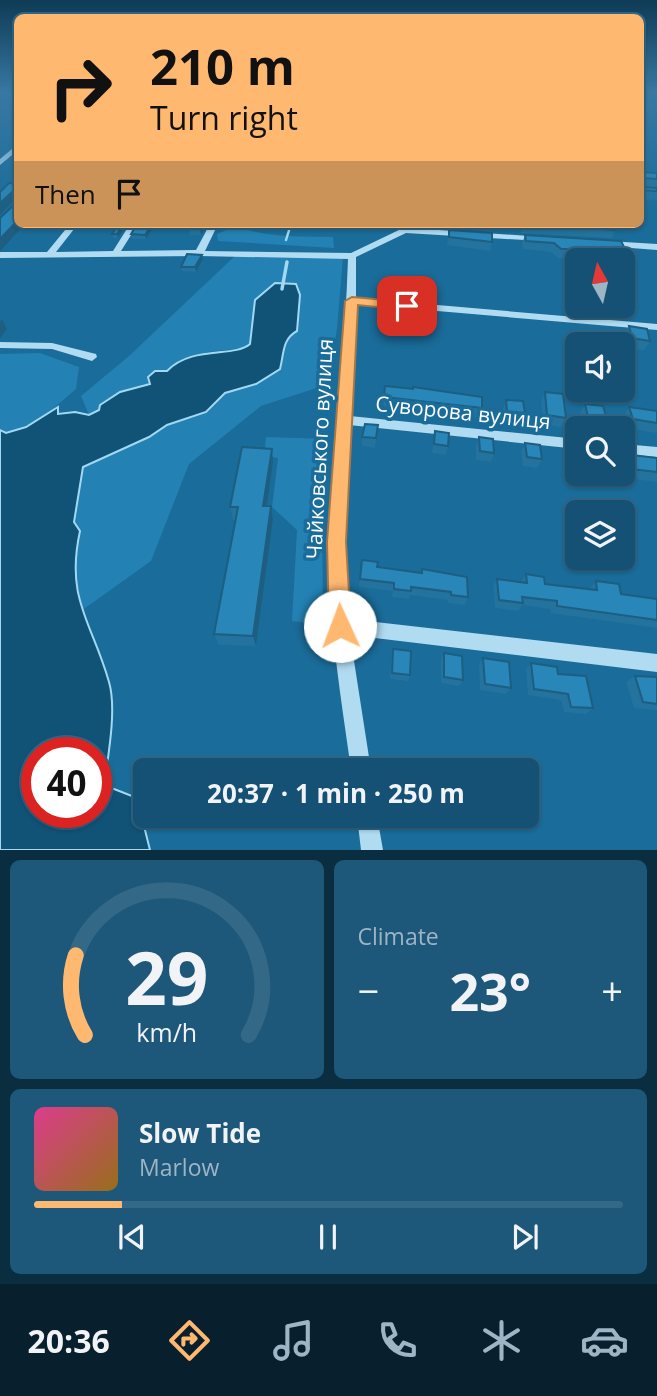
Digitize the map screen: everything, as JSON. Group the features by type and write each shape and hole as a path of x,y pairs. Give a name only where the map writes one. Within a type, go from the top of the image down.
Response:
{"street":[{"path":"0,163 14,150"},
{"path":"51,253 71,228"},
{"path":"116,253 132,228"},
{"path":"199,253 212,228"},
{"path":"0,255 199,253 352,256 404,228"},
{"path":"417,228 551,240"},
{"path":"604,244 657,247"},
{"name":"Чайковського вулиця","path":"352,256 352,301 337,542 340,626 359,758"},
{"path":"352,301 657,327"},
{"path":"0,345 52,346 92,357"},
{"name":"Суворова вулиця","path":"345,420 565,443"},
{"path":"635,450 657,453"},
{"path":"340,626 657,663"},
{"path":"369,828 372,850"}],"shaded area":[{"path":"231,228 242,228 272,234 333,237 334,248 218,241 217,234"},
{"path":"237,254 343,258 329,384 261,406 189,464 151,561 81,611 74,558 80,531 74,522 83,467 149,437 167,425 206,412 225,393 256,384 282,361 286,344 297,330 255,300 250,344 245,348 207,352 167,371 151,384 120,392 89,415 81,396 129,356"},
{"path":"275,283 296,284 300,295 297,331 286,343 280,369 256,384 225,393 206,412 167,425 149,437 83,467 74,522 80,531 76,575 82,610 109,682 112,706 110,737 21,737 21,828 112,828 112,788 133,796 133,828 144,828 150,850 0,850 0,430 6,433 26,427 58,407 58,414 75,412 89,415 120,392 150,384 148,377 155,371 167,371 188,358 243,348 250,344 255,300"},
{"path":"40,353 79,367 76,389 40,420 6,433 0,430 0,354"},
{"path":"266,437 329,439 322,510 323,625 292,621 297,530 272,507 278,458 264,456"}],"building":[{"path":"644,172 657,173 657,179 644,178"},
{"path":"9,183 14,184 14,192 0,203 0,192"},
{"path":"644,187 657,188 657,191 644,190"},
{"path":"14,205 14,224 0,239 0,218"},
{"path":"135,228 149,228 145,235 131,234"},
{"path":"449,230 492,233 492,242 449,237"},
{"path":"525,235 621,241 624,248 561,249 554,243 526,241"},
{"path":"187,254 202,255 195,267 181,267"},
{"path":"629,326 647,329 650,341 635,338 635,332 630,332"},
{"path":"385,386 413,387 482,397 482,408 384,397"},
{"path":"545,392 563,394 565,418 547,415"},
{"path":"506,400 523,401 525,413 507,412"},
{"path":"585,404 603,406 606,416 588,416"},
{"path":"629,407 657,411 657,423 635,419 635,416 632,416"},
{"path":"365,424 378,425 376,438 362,437"},
{"path":"435,431 449,433 448,446 434,444"},
{"path":"479,437 493,439 494,453 480,451"},
{"path":"525,443 540,445 542,459 527,457"},
{"path":"242,447 272,449 263,506 271,506 253,636 214,634 238,507 230,507"},
{"path":"635,455 657,458 657,472 635,469"},
{"path":"362,560 378,562 377,567 422,573 422,569 467,577 468,597 411,587 411,591 394,589 394,583 360,579"},
{"path":"526,574 544,577 545,584 597,590 596,581 619,584 621,594 657,599 657,620 557,606 557,601 522,597 523,603 499,600 497,579 527,583"},
{"path":"393,649 411,651 410,675 392,673"},
{"path":"444,653 462,656 463,680 444,677"},
{"path":"483,658 509,662 511,688 485,684"},
{"path":"531,663 557,667 558,674 586,676 593,708 571,707 568,694 534,689"},
{"path":"635,676 657,677 657,704 643,702"}],"waterway":[{"path":"286,240 290,228"},
{"path":"282,289 287,262"}],"route":[{"path":"340,626 337,542 352,301 407,306"}]}
